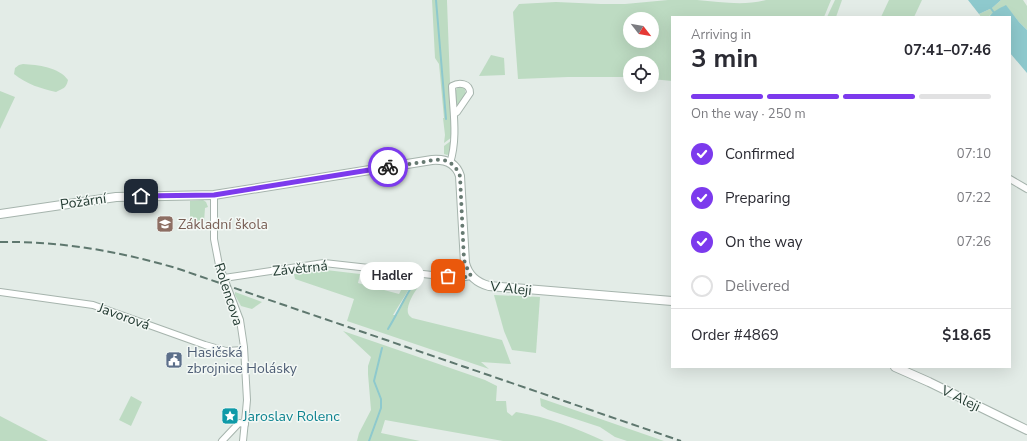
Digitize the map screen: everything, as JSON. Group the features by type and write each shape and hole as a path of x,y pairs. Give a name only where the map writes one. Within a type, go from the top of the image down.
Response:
{"street":[{"path":"450,163 454,148 452,86 456,84 463,84 469,88 470,93 454,114"},
{"name":"Požární","path":"0,214 116,196 214,195 432,160 442,160 450,163"},
{"name":"V Aleji","path":"450,163 456,168 460,176 464,260 471,276 477,281 489,286 671,301"},
{"path":"1011,180 1027,189"},
{"name":"Rolencova","path":"214,195 214,246 219,265 240,320 244,350 247,400 243,441"},
{"name":"Závětrná","path":"224,278 324,263 459,278 471,276"},
{"name":"Javorová","path":"0,292 93,305 205,345 226,351 244,350"},
{"name":"V Aleji","path":"897,368 1027,430"},
{"path":"222,441 239,423 245,424"}],"green space":[{"path":"432,0 447,0 452,137 444,143 444,118 439,64 435,58"},
{"path":"668,0 749,3 766,0 831,0 824,16 671,16 671,81 659,80 659,56 623,56 623,77 518,79 513,12 519,4 556,2 625,4"},
{"path":"835,0 842,0 836,16 827,16"},
{"path":"889,0 922,0 914,16 881,16"},
{"path":"1001,0 1023,0 1027,6 1027,30 1006,6 990,16 980,16 979,14 992,8"},
{"path":"491,55 504,58 505,75 479,76"},
{"path":"23,64 54,69 68,80 66,85 64,88 56,92 40,88 29,83 14,74 15,68"},
{"path":"459,86 463,87 466,95 456,107 456,90"},
{"path":"0,91 15,97 0,129"},
{"path":"452,140 450,154 444,154 444,146"},
{"path":"203,200 206,202 208,207 205,208 204,222 190,222 190,201"},
{"path":"326,270 360,274 358,283 399,294 407,279 414,281 393,315 397,315 410,289 416,281 422,283 414,293 408,306 408,313 412,318 502,340 511,364 481,362 489,369 347,321 354,299 295,279 294,274"},
{"path":"235,292 262,302 252,309 241,306"},
{"path":"494,295 540,297 536,353 512,350 504,331"},
{"path":"343,331 485,380 497,386 496,401 506,401 507,412 512,416 516,412 551,420 572,427 604,441 503,441 385,420 381,433 420,441 357,441 359,433 371,410 368,366 371,357"},
{"path":"131,396 142,402 131,426 119,420"},
{"path":"540,398 664,441 627,441 615,437 600,427 548,410 541,406"},
{"path":"0,416 48,441 0,441"}],"water":[{"path":"968,0 1001,0 992,8 979,14"},
{"path":"1006,5 1027,30 1027,73 1011,54 1011,16 990,16 995,11"}],"waterway":[{"path":"436,0 446,119"},
{"path":"990,7 996,16"},
{"path":"388,329 416,280"},
{"path":"369,441 381,408 381,399 374,381 382,348"}],"railway":[{"path":"0,242 45,243 89,248 176,268 681,441"}],"way so far":[{"path":"388,167 432,160 442,160 454,165 459,172 464,260 471,276 459,278 448,276"}],"place":[{"name":"Základní škola","path":"165,224"},
{"name":"Hadler","path":"448,276"},
{"name":"Hasičská zbrojnice Holásky","path":"174,360"},
{"name":"Jaroslav Rolenc","path":"230,416"}],"route":[{"path":"141,196 214,195 388,167"}]}
